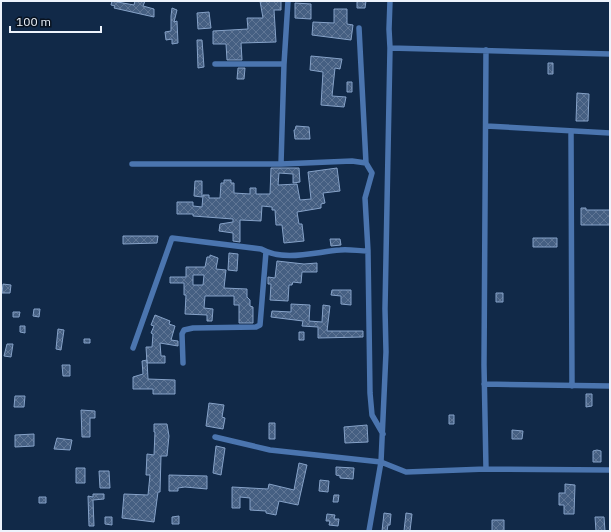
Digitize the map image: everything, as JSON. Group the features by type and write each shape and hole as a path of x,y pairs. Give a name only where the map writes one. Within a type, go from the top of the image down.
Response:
{"street":[{"path":"281,164 284,64 288,1"},
{"path":"369,531 381,462 383,434 386,352 385,309 390,1"},
{"path":"359,28 366,163 372,173 365,198 368,251 370,393 372,415 383,434"},
{"path":"390,48 610,54"},
{"path":"486,50 484,384 486,469"},
{"path":"215,64 284,64"},
{"path":"486,126 610,133"},
{"path":"571,132 572,386"},
{"path":"132,164 281,164 352,160 366,163"},
{"path":"133,348 172,238 261,250 271,255 299,255 341,250 368,251"},
{"path":"184,362 182,334 184,330 193,328 256,327 260,324 266,252"},
{"path":"484,384 610,386"},
{"path":"215,437 270,450 381,462 406,472 486,469 610,470"}],"building":[{"path":"112,1 134,5 135,1 145,1 143,6 154,9 154,17 114,8 115,6 111,5"},
{"path":"260,1 281,1 281,10 274,10 276,42 241,43 242,60 227,60 226,44 213,44 213,31 248,29 247,18 263,18"},
{"path":"357,1 366,1 365,8 357,8"},
{"path":"295,3 311,4 311,19 295,18"},
{"path":"172,8 177,10 174,22 177,21 178,43 172,44 172,39 166,40 165,32 171,31"},
{"path":"334,9 347,9 347,24 353,25 351,40 312,35 313,22 334,23"},
{"path":"209,12 211,28 198,29 197,13"},
{"path":"197,40 202,40 204,67 198,68"},
{"path":"311,56 342,59 340,69 335,68 332,96 346,97 344,107 321,105 323,72 310,70"},
{"path":"548,63 553,63 553,74 548,74"},
{"path":"238,68 245,68 244,79 237,79"},
{"path":"347,82 352,82 352,92 347,92"},
{"path":"577,93 589,94 588,121 576,121"},
{"path":"296,126 309,127 310,139 295,139 294,130"},
{"path":"271,168 299,168 300,182 293,183 293,174 279,173 278,185 297,184 300,200 311,199 308,172 337,168 340,191 323,193 325,203 321,204 321,208 297,212 299,224 302,224 304,241 284,243 282,225 276,225 275,210 272,210 272,207 262,206 261,221 240,220 240,242 233,241 233,233 219,231 220,224 233,222 233,219 193,216 193,214 177,214 177,202 193,202 193,206 202,207 203,195 209,195 209,198 220,198 221,183 224,183 224,180 231,180 231,183 234,183 234,193 250,194 250,188 256,188 256,194 270,194"},
{"path":"195,181 202,181 202,197 194,196"},
{"path":"581,208 586,208 586,210 610,210 610,225 581,225"},
{"path":"123,236 158,236 157,243 123,244"},
{"path":"533,238 557,238 557,247 533,247"},
{"path":"330,239 340,239 341,245 331,246"},
{"path":"229,253 238,254 237,271 228,270"},
{"path":"210,255 218,258 216,269 226,270 224,288 247,289 247,297 250,300 250,306 253,307 253,323 239,323 239,305 234,305 234,296 205,296 204,308 213,309 212,321 207,321 207,315 185,314 186,295 184,295 184,283 170,283 170,277 186,277 186,267 205,267 207,257 210,257","holes":["193,275 204,275 203,285 193,285"]},
{"path":"277,261 304,264 317,263 317,272 302,272 301,283 293,282 292,285 289,285 288,301 270,300 271,284 268,284 268,277 275,278"},
{"path":"3,284 11,285 10,293 2,293"},
{"path":"332,290 351,290 351,305 341,304 341,296 331,295"},
{"path":"496,293 503,293 503,302 496,302"},
{"path":"291,304 310,305 309,321 322,322 323,305 330,306 327,331 363,331 363,337 318,338 318,327 302,326 303,321 271,317 272,311 291,312"},
{"path":"34,309 40,309 39,317 33,316"},
{"path":"13,312 20,312 19,317 13,317"},
{"path":"155,315 170,321 169,324 175,326 171,340 178,341 178,346 160,343 161,356 165,356 165,363 147,363 146,347 152,347 153,334 151,333 154,326 151,325"},
{"path":"20,326 25,326 25,333 20,332"},
{"path":"58,329 64,330 61,350 56,349"},
{"path":"299,332 304,332 304,340 299,340"},
{"path":"84,339 90,339 90,343 84,343"},
{"path":"7,344 13,344 11,357 4,356"},
{"path":"147,360 148,379 175,380 175,394 153,394 153,389 133,389 133,377 143,374 142,361"},
{"path":"62,365 70,365 70,376 63,376"},
{"path":"586,394 592,394 592,406 586,407"},
{"path":"15,396 25,396 24,407 14,407"},
{"path":"209,403 224,405 222,417 225,418 223,429 206,426"},
{"path":"81,410 95,411 95,418 90,418 90,437 82,437"},
{"path":"449,415 454,415 454,424 449,424"},
{"path":"269,423 275,423 275,439 269,439"},
{"path":"154,424 167,424 169,436 167,456 161,456 160,492 158,492 154,522 122,518 124,494 148,495 150,475 146,475 147,454 154,455"},
{"path":"367,425 368,442 345,443 344,427"},
{"path":"512,430 523,431 522,439 512,439"},
{"path":"34,434 34,446 15,447 15,435"},
{"path":"57,438 72,440 70,450 54,449"},
{"path":"216,446 225,448 221,475 213,473"},
{"path":"593,451 601,451 601,462 593,462"},
{"path":"299,463 307,465 298,505 279,501 276,515 266,513 266,511 250,510 250,498 240,497 240,508 232,508 232,487 268,489 269,484 294,490"},
{"path":"336,467 354,468 353,479 340,478 340,476 336,475"},
{"path":"76,468 85,468 85,483 76,483"},
{"path":"99,471 109,471 110,488 100,488"},
{"path":"169,475 207,476 207,489 185,487 178,488 178,491 169,491"},
{"path":"320,480 329,481 328,492 319,491"},
{"path":"565,484 575,485 574,514 564,514 564,505 559,505 559,493 565,493"},
{"path":"93,494 104,494 104,499 93,500 94,526 89,526 88,496 93,497"},
{"path":"334,495 339,495 338,502 333,502"},
{"path":"39,497 46,497 46,503 39,503"},
{"path":"384,513 391,514 390,525 388,525 387,531 382,531"},
{"path":"406,513 412,514 410,531 404,531"},
{"path":"327,514 335,515 334,519 339,519 338,526 329,525 330,521 326,521"},
{"path":"179,516 179,524 172,524 172,517"},
{"path":"105,517 112,517 112,525 105,524"},
{"path":"595,517 604,517 605,531 596,531"},
{"path":"492,520 504,520 504,531 492,531"}]}
